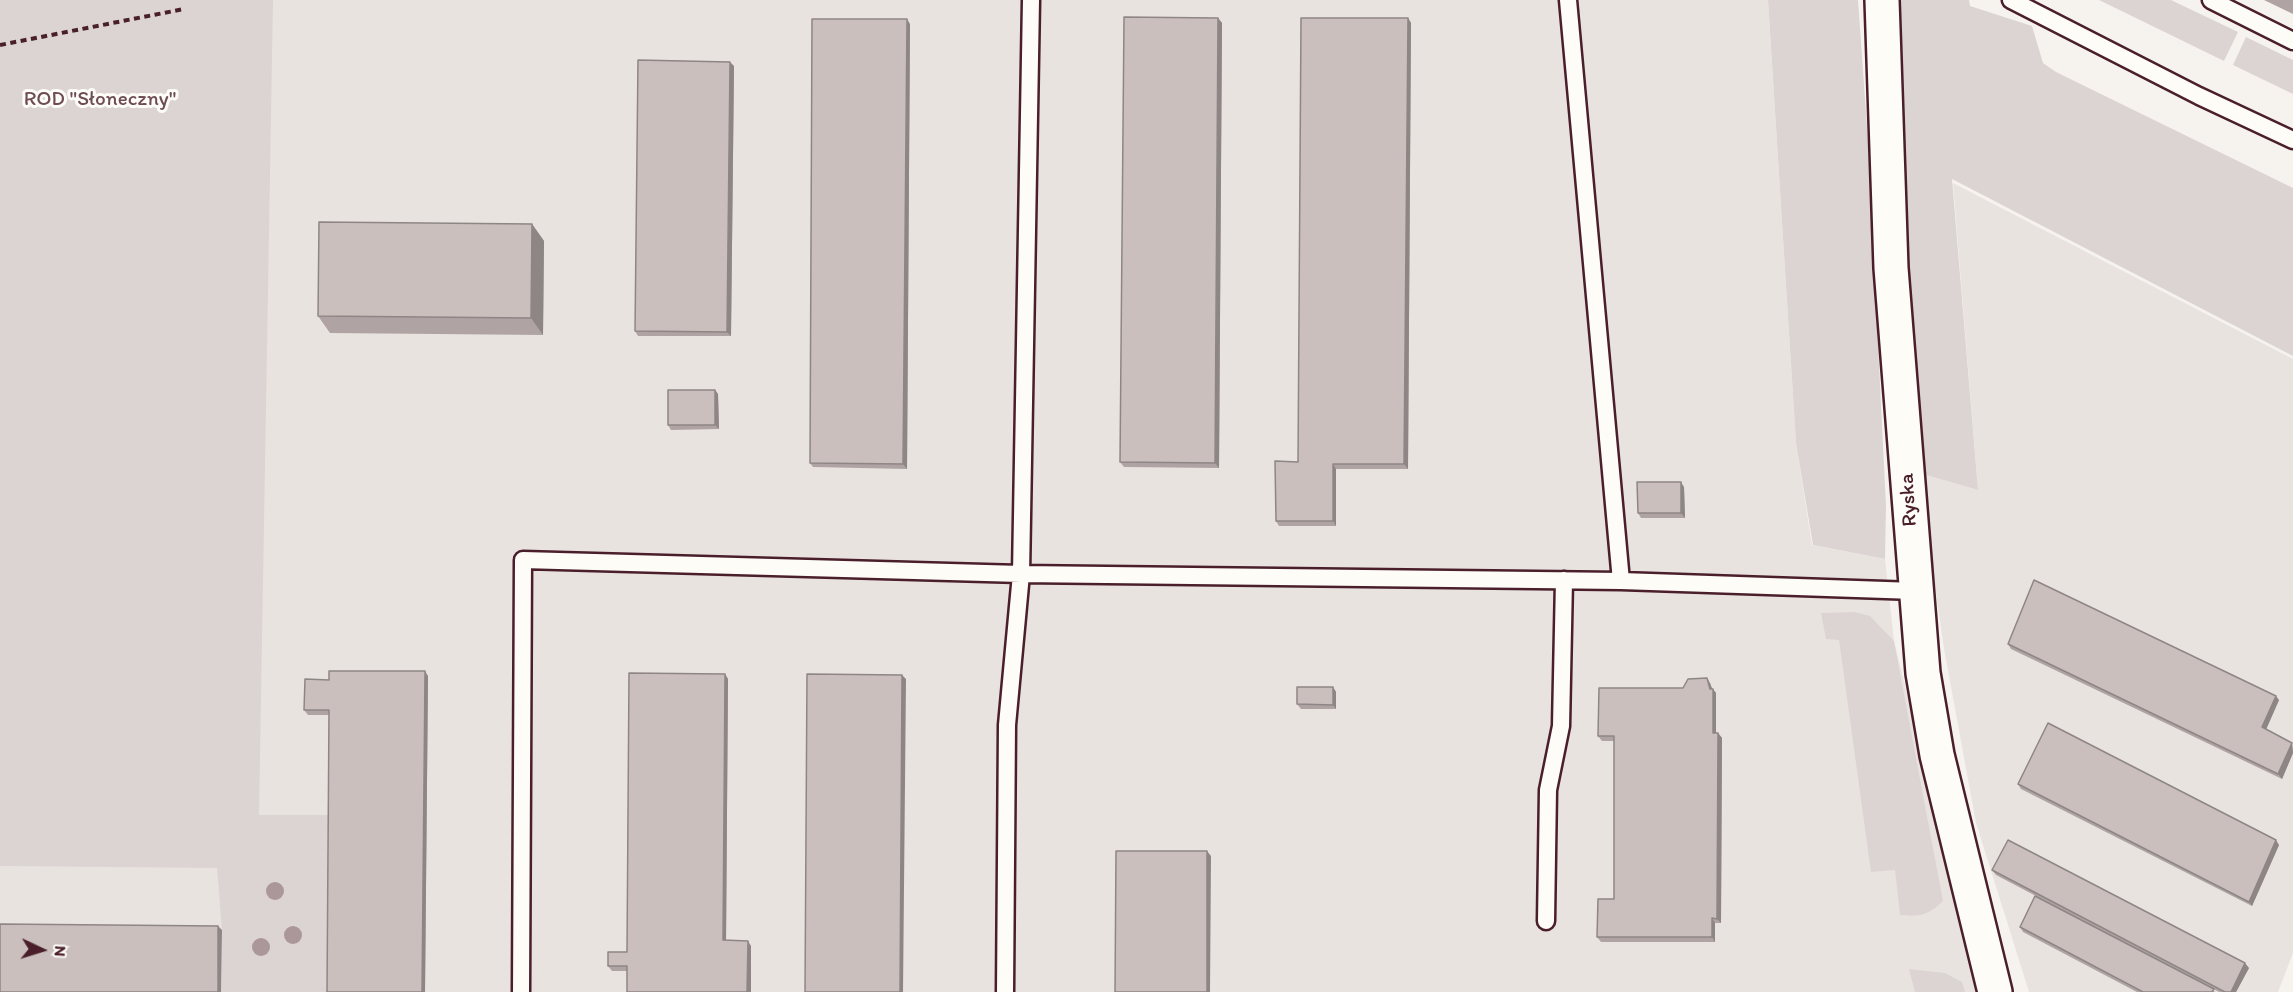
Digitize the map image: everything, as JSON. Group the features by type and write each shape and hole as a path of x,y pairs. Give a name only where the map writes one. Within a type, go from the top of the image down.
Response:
{"street":[{"name":"Ryska","path":"1882,0 1891,268 1923,673 1937,755 1995,992"}],"lane":[{"path":"1005,992 1007,725 1021,574 1031,0"},
{"path":"1568,0 1621,580"},
{"path":"2011,0 2199,96 2293,140"},
{"path":"2211,0 2293,41"},
{"path":"521,992 523,560 1021,574 1621,580 1915,591"},
{"path":"1546,921 1548,790 1562,726 1564,580"}],"path":[{"path":"0,45 184,9"}],"shaded area":[{"path":"202,0 1768,0 1796,443 1812,545 1885,559 1894,641 1981,992 0,992 0,561"},
{"path":"1953,183 2293,359 2293,953 2278,992 2029,992 1976,823 1944,649 1919,473 1978,490"}],"green space":[{"name":"ROD \"Słoneczny\"","path":"0,0 273,0 259,815 332,815 330,992 221,992 222,930 217,868 0,866"},
{"path":"1768,0 1858,0 1868,141 1886,506 1885,559 1813,545 1796,443"},
{"path":"1896,0 1969,0 1970,6 2032,26 2043,63 2056,72 2293,188 2293,356 1952,179 1978,490 1919,473 1900,152"},
{"path":"2099,0 2171,0 2238,32 2224,61"},
{"path":"2246,37 2293,60 2293,94 2233,65"},
{"path":"1855,612 1870,616 1894,641 1943,901 1929,912 1919,915 1900,915 1895,870 1871,872 1839,640 1826,639 1821,613"},
{"path":"1909,969 1945,973 1962,982 1965,992 1915,992"}],"building":[{"path":"1124,17 1218,18 1215,463 1120,462"},
{"path":"1301,18 1408,18 1404,464 1333,464 1333,521 1276,521 1275,461 1298,462"},
{"path":"812,19 907,19 903,464 810,463"},
{"path":"638,60 730,62 727,332 635,331"},
{"path":"319,222 532,224 531,318 318,316"},
{"path":"668,390 715,390 715,425 668,425"},
{"path":"1637,482 1681,482 1681,513 1638,513"},
{"path":"2034,580 2276,696 2262,727 2292,743 2278,774 2008,644"},
{"path":"329,671 425,671 422,992 327,992 329,710 304,710 305,679 329,680"},
{"path":"629,673 725,674 723,940 748,941 747,992 627,992 627,966 608,966 608,952 627,952"},
{"path":"807,674 902,675 900,992 805,992"},
{"path":"1707,678 1710,689 1713,689 1713,733 1718,733 1717,919 1712,918 1712,937 1597,937 1598,899 1614,899 1614,736 1598,736 1599,688 1683,688 1688,679"},
{"path":"1297,687 1333,687 1333,705 1297,704"},
{"path":"2048,723 2276,840 2249,902 2018,784"},
{"path":"2008,840 2245,963 2231,992 2225,992 1992,870"},
{"path":"1116,851 1207,851 1207,992 1115,992"},
{"path":"2035,896 2214,989 2212,992 2143,992 2020,927"},
{"path":"0,924 218,926 218,992 0,992"}]}
